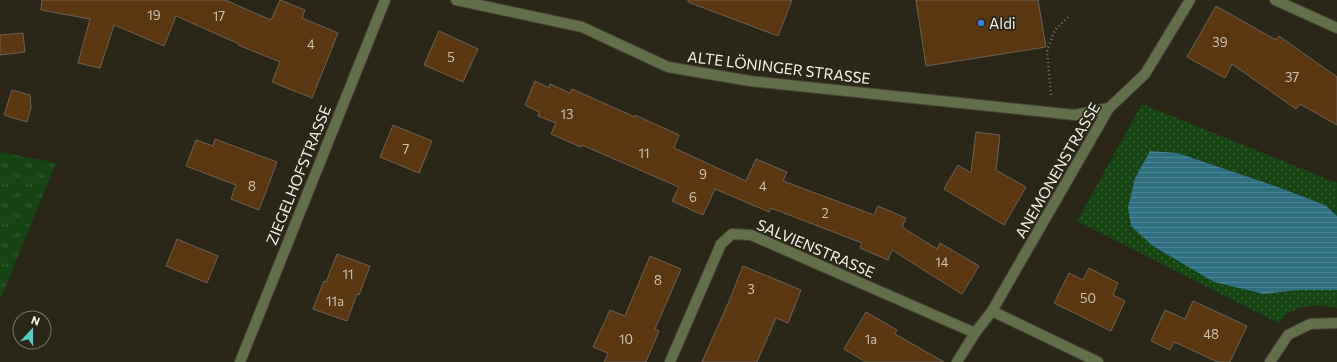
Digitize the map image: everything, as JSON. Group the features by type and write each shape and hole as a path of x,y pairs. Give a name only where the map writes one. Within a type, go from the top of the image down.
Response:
{"street":[{"name":"ZIEGELHOFSTRASSE","path":"240,362 385,0"},
{"name":"ALTE LÖNINGER STRASSE","path":"456,0 582,27 668,67 750,81 1075,115 1109,108"},
{"name":"ANEMONENSTRASSE","path":"957,362 975,333 992,311 1109,108 1145,74 1190,0"},
{"path":"1275,0 1337,28"},
{"name":"SALVIENSTRASSE","path":"670,362 721,244 732,234 751,235 975,333"},
{"path":"992,311 1098,362"},
{"path":"1270,362 1288,335 1310,324 1337,324"}],"path":[{"path":"1053,113 1047,51 1055,30 1068,18"}],"green space":[{"path":"1142,104 1337,183 1337,216 1325,205 1278,187 1178,153 1150,151 1135,178 1128,207 1264,294 1298,290 1337,290 1337,308 1307,306 1295,309 1284,317 1279,323 1077,221"},
{"path":"0,152 56,163 0,300"}],"water":[{"path":"1150,151 1178,153 1278,187 1325,205 1337,216 1337,290 1298,290 1264,294 1214,282 1153,246 1131,226 1128,207 1135,178"}],"building":[{"path":"42,0 225,0 271,20 280,0 305,10 302,18 338,33 312,98 272,82 280,62 238,45 239,44 176,16 164,46 114,25 100,68 78,63 90,19 41,10"},
{"path":"688,0 792,0 778,36 688,2"},
{"name":"Aldi","path":"916,0 1038,0 1046,47 926,66"},
{"path":"1216,6 1276,40 1279,36 1337,77 1337,125 1300,104 1296,109 1232,64 1225,78 1187,57"},
{"path":"439,31 478,49 463,82 424,65"},
{"path":"23,33 25,52 0,55 0,35"},
{"path":"535,81 549,88 550,84 570,93 572,89 679,135 674,148 746,181 756,159 787,172 783,181 874,215 878,206 906,218 902,227 937,249 940,243 979,266 962,294 892,250 888,260 860,248 862,243 771,208 769,212 715,189 703,215 672,201 679,187 582,145 581,147 551,134 556,123 538,116 539,112 525,105"},
{"path":"12,90 30,95 31,108 27,122 4,115"},
{"path":"393,125 432,141 419,173 380,157"},
{"path":"976,132 1000,135 996,170 1026,187 1004,225 944,189 958,165 971,173"},
{"path":"215,139 277,162 259,210 231,199 236,185 186,166 196,140 213,146"},
{"path":"177,239 218,256 207,283 166,266"},
{"path":"337,254 370,266 347,321 313,309"},
{"path":"650,256 681,269 655,329 659,331 646,362 604,362 608,353 593,347 610,310 625,316"},
{"path":"743,266 801,290 788,323 776,318 757,362 702,362 730,299"},
{"path":"1089,268 1118,283 1113,295 1125,301 1111,331 1054,303 1069,273 1083,280"},
{"path":"1193,301 1247,326 1230,362 1218,362 1174,342 1170,350 1151,341 1165,310 1185,319"},
{"path":"866,312 897,330 895,334 944,362 866,362 844,349"}],"place":[{"name":"Aldi","path":"981,23"}]}
